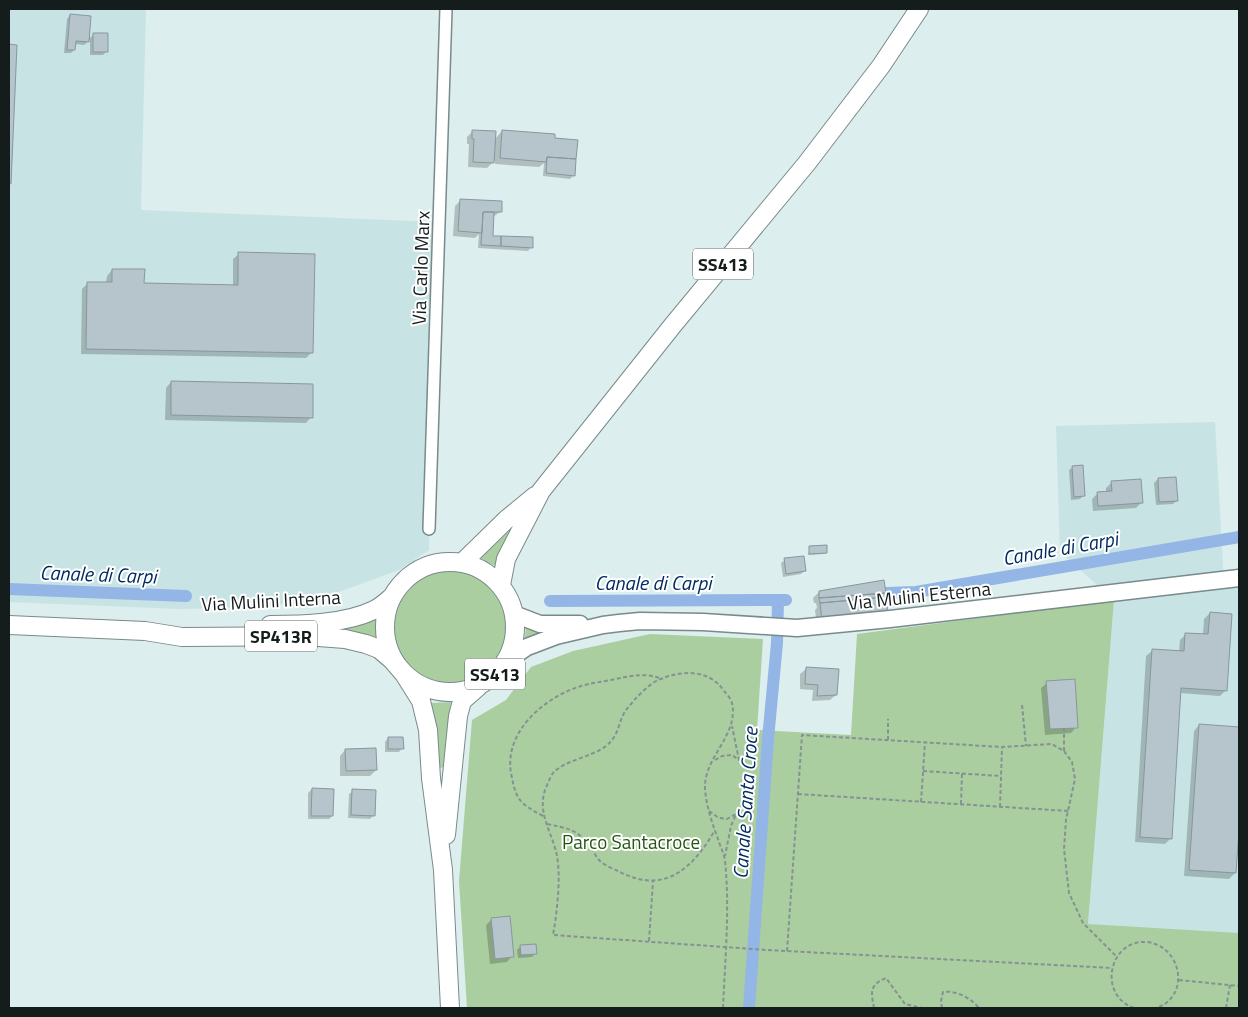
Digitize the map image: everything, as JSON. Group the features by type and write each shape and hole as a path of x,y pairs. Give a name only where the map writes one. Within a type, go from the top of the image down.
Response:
{"main road":[{"name":"SS413","path":"501,585 506,559 541,491 673,325 807,163 880,66 919,9"},
{"name":"SS413","path":"463,562 507,519 541,491"},
{"name":"SS413","path":"443,870 458,716 462,701 495,674 504,663 512,648 515,631 514,614 509,598 501,585 484,570 463,562 442,563 423,568 406,580 393,596 386,611 384,628 387,645 394,661 421,701 428,730 431,778 443,870 450,1008"},
{"name":"Via Mulini Esterna","path":"504,663 527,647 556,636 603,625 640,621 797,628 890,619 1239,578"},
{"name":"Via Mulini Interna","path":"145,631 180,625 286,625 326,622 351,618 375,610 393,596"},
{"name":"Via Mulini Esterna","path":"514,614 540,624 603,625"},
{"name":"Via Mulini Interna","path":"9,625 145,631 182,637 305,636 345,639 379,649 404,674"},
{"name":"SS413","path":"404,674 425,687 449,692 472,688 484,683"}],"street":[{"name":"Via Carlo Marx","path":"429,528 446,9"}],"path":[{"path":"713,761 722,756 732,755 739,760 732,724 732,702 719,683 700,673 679,674 655,682 638,696 625,711 619,730 607,745 589,755 572,761 553,773 544,792 543,816 557,857 558,910 553,935 767,950 1112,968"},
{"path":"543,816 520,802 513,786 509,760 513,743 524,725 538,709 558,695 582,685 650,674 664,679"},
{"path":"1022,705 1026,746"},
{"path":"888,719 888,740"},
{"path":"725,858 709,811 705,786 707,774 732,724"},
{"path":"1064,728 1064,751"},
{"path":"787,951 802,735 1002,747 1052,744 1064,751 1072,762 1075,780 1068,812 1064,849 1069,893 1083,923 1116,957"},
{"path":"921,802 924,742"},
{"path":"1000,807 1002,747"},
{"path":"923,771 1001,776"},
{"path":"961,804 962,774"},
{"path":"798,794 1068,812"},
{"path":"709,811 719,818 727,819 736,814 731,826 725,858 726,946 723,1008"},
{"path":"547,824 569,828 583,837 601,862 631,877 653,881 674,877 692,863 705,848 715,830"},
{"path":"649,942 653,881"},
{"path":"1134,1008 1120,999 1113,990 1112,968 1116,957 1124,949 1134,944 1145,942 1156,944 1166,950 1174,958 1178,968 1179,980 1176,991 1170,1000 1156,1008"},
{"path":"874,1008 871,992 876,982 886,978 905,1004 922,1008"},
{"path":"1179,980 1239,986"},
{"path":"1226,1008 1230,985"},
{"path":"942,1008 943,992 953,991 976,1004 979,1008"}],"shaded area":[{"path":"9,9 146,9 141,210 436,222 429,550 399,570 314,601 253,607 180,609 9,602"},
{"path":"1215,422 1224,584 1239,583 1239,933 1088,925 1114,600 1060,552 1056,426"}],"green space":[{"path":"510,526 512,528 497,567 479,557"},
{"path":"450,571 471,575 489,588 502,606 506,627 502,648 489,666 471,679 450,683 429,679 411,666 398,648 394,627 398,606 411,588 429,575"},
{"name":"Parco Santacroce","path":"1114,600 1088,924 1239,933 1239,1008 467,1008 459,881 472,720 506,700 531,667 573,651 650,634 763,639 757,730 851,735 857,634"},
{"path":"376,616 376,639 331,630"},
{"path":"526,625 540,631 542,633 525,640"},
{"path":"451,702 443,767 439,769 431,703"}],"building":[{"path":"70,14 91,16 89,42 76,41 75,50 67,50"},
{"path":"93,33 108,33 108,52 93,52"},
{"path":"9,44 17,45 11,184 9,183"},
{"path":"472,130 496,131 494,163 473,162 474,139 472,139"},
{"path":"502,130 555,134 555,138 578,140 576,159 547,157 546,162 500,158"},
{"path":"547,157 576,159 575,176 546,173"},
{"path":"460,199 502,201 502,212 483,212 482,233 458,231"},
{"path":"483,212 494,212 493,236 501,236 501,246 481,245"},
{"path":"501,236 533,237 533,248 501,246"},
{"path":"238,252 315,254 313,353 86,349 87,282 112,282 112,269 145,269 144,283 238,285"},
{"path":"171,381 313,384 313,418 171,415"},
{"path":"1083,465 1085,496 1074,497 1072,466"},
{"path":"1176,477 1178,501 1159,502 1158,478"},
{"path":"1141,479 1143,503 1098,506 1097,492 1112,491 1111,481"},
{"path":"827,545 827,553 809,554 809,546"},
{"path":"804,556 806,571 786,574 784,558"},
{"path":"884,580 886,593 819,598 819,591"},
{"path":"886,593 886,597 820,603 819,598"},
{"path":"886,597 888,614 822,622 820,603"},
{"path":"1210,612 1232,614 1227,691 1181,688 1172,839 1140,837 1152,649 1184,651 1185,633 1208,634"},
{"path":"806,667 839,669 837,695 817,696 818,685 805,684"},
{"path":"1075,679 1078,728 1050,729 1046,681"},
{"path":"1199,724 1239,727 1239,831 1236,873 1189,870"},
{"path":"388,737 403,737 404,749 388,749"},
{"path":"376,748 377,770 346,771 345,749"},
{"path":"312,788 334,789 333,816 311,816"},
{"path":"352,789 376,790 375,816 351,815"},
{"path":"510,916 514,957 495,959 491,918"},
{"path":"536,944 537,954 521,955 520,945"}],"waterway":[{"name":"Canale di Carpi","path":"887,593 916,592 1239,537"},
{"name":"Canale di Carpi","path":"9,589 186,596"},
{"name":"Canale Santa Croce","path":"749,1008 768,739 777,643 778,600"},
{"name":"Canale di Carpi","path":"550,601 786,600"}]}
